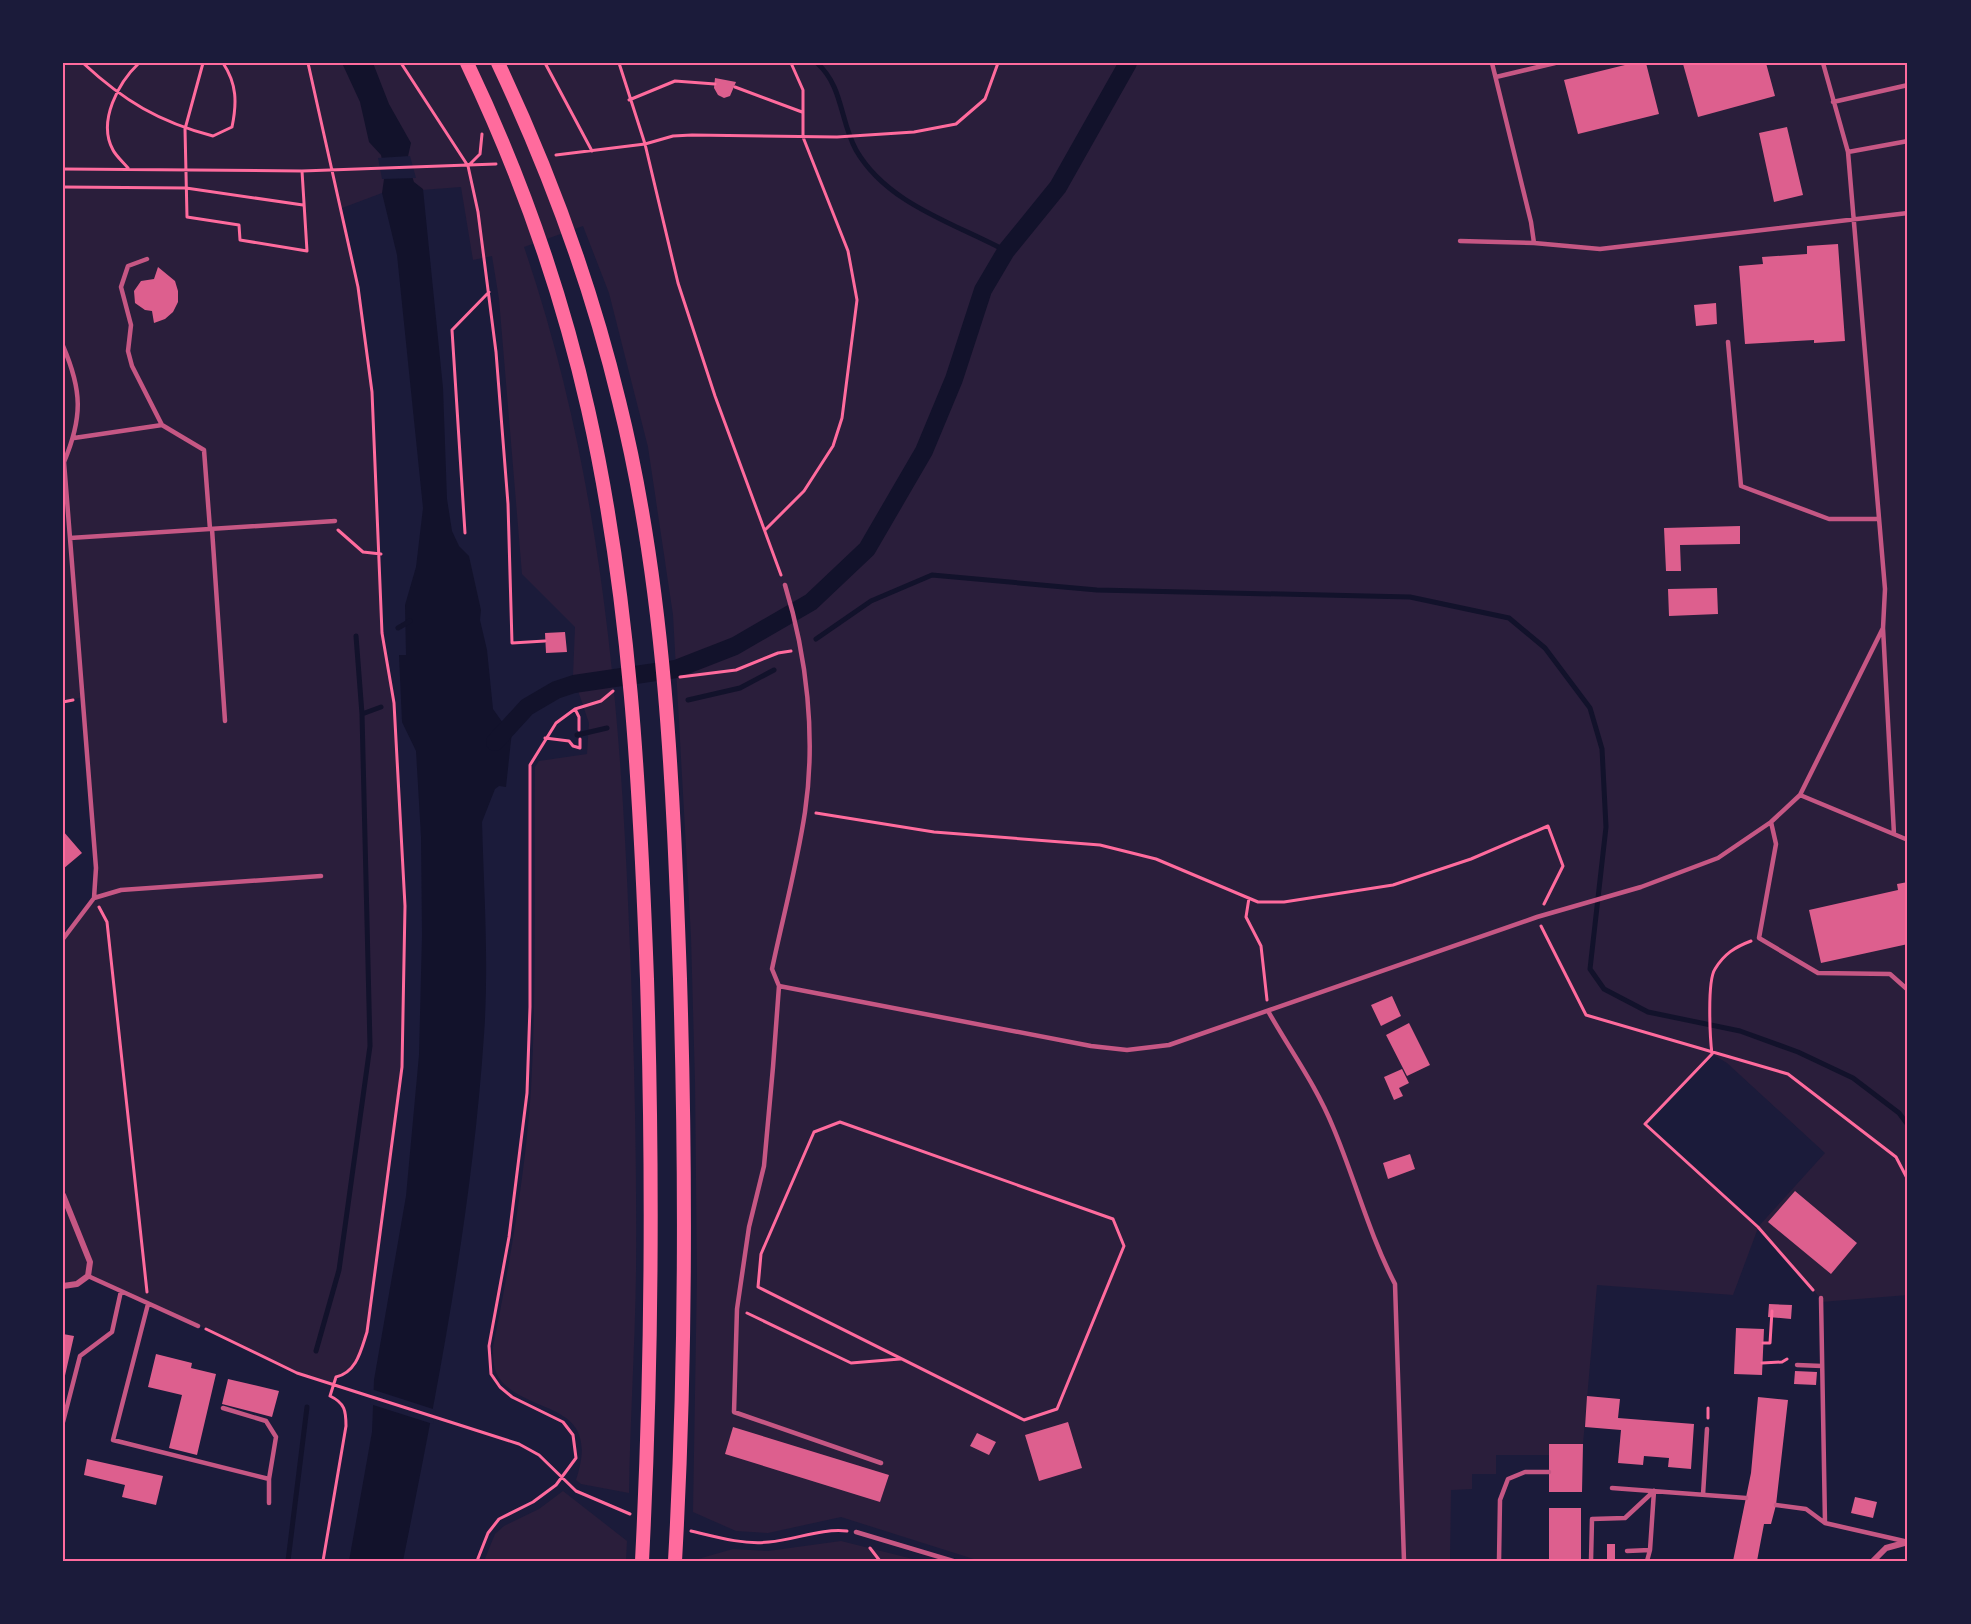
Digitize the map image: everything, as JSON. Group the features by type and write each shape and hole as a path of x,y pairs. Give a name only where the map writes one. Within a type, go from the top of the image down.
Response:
{"highway":[{"path":"467,63 501,138 541,241 588,408 612,542 625,641 644,896 650,1086 651,1307 642,1561"},
{"path":"498,63 567,232 595,312 620,404 650,561 664,702 677,890 683,1083 685,1302 675,1558"}],"street":[{"path":"63,1195 90,1263 88,1276 77,1284 63,1286"},
{"path":"1873,1561 1886,1548 1906,1542"}],"lane":[{"path":"1492,63 1531,222 1534,243"},
{"path":"1496,77 1555,63"},
{"path":"1823,63 1848,152 1885,589 1883,628 1894,834"},
{"path":"1833,102 1908,85"},
{"path":"1848,152 1908,141"},
{"path":"1460,241 1534,243 1600,249 1908,213"},
{"path":"147,259 128,266 121,287 131,325 128,351 132,366 162,425 204,450 225,721"},
{"path":"1728,342 1741,486 1829,519 1878,519"},
{"path":"63,346 76,376 78,409 74,438 64,462 95,856 94,897 63,939"},
{"path":"74,438 162,425"},
{"path":"70,538 335,521"},
{"path":"785,585 798,632 807,696 808,751 805,811 772,969 779,986 764,1166 749,1227 738,1309 734,1412 881,1463"},
{"path":"779,986 1091,1046 1127,1050 1169,1045 1537,917 1641,887 1718,858 1771,822 1800,795 1883,628"},
{"path":"1800,795 1908,840"},
{"path":"1771,822 1776,844 1759,938 1818,973 1890,974 1908,990"},
{"path":"94,897 121,890 321,876"},
{"path":"1268,1011 1307,1072 1333,1127 1376,1248 1395,1284 1404,1561"},
{"path":"88,1276 198,1326"},
{"path":"63,1422 80,1356 111,1332 121,1291"},
{"path":"1821,1298 1825,1523"},
{"path":"148,1304 113,1440 269,1479"},
{"path":"1797,1365 1822,1366"},
{"path":"223,1408 266,1421 276,1437 269,1479 269,1503"},
{"path":"1703,1495 1707,1429"},
{"path":"1499,1561 1500,1500 1508,1479 1525,1472 1549,1472"},
{"path":"1612,1488 1746,1498"},
{"path":"1647,1561 1650,1550 1654,1491"},
{"path":"1591,1561 1592,1519 1625,1518 1654,1491"},
{"path":"1776,1505 1806,1509 1825,1523 1906,1542"},
{"path":"856,1532 953,1561"},
{"path":"1627,1551 1650,1550"}],"path":[{"path":"83,63 115,93 185,129 213,136 232,126 237,101 231,75 223,63"},
{"path":"128,168 112,148 108,128 115,93 139,63"},
{"path":"203,63 185,129 187,217 239,225 240,240 308,251 302,171"},
{"path":"308,63 358,287 372,392 381,554 382,633 394,703 405,906 402,1067 367,1332 360,1356 349,1371 336,1377 330,1396 339,1400 346,1409 346,1426 323,1561"},
{"path":"400,63 451,144 468,166 478,212 489,292 508,504 512,643 545,640"},
{"path":"545,63 592,151 645,144 673,136 837,137 915,132 956,124 985,99 998,63"},
{"path":"619,63 645,144 678,283 721,413 785,585"},
{"path":"765,530 804,491 833,446 842,418 857,300 848,251 803,137 803,90 791,63"},
{"path":"629,99 675,81 715,84"},
{"path":"735,87 802,112"},
{"path":"468,166 480,154 481,140"},
{"path":"63,169 185,168 302,171 450,165"},
{"path":"63,187 186,188 303,205"},
{"path":"465,533 452,330 489,292"},
{"path":"335,521 337,530 363,552 381,554"},
{"path":"680,678 736,670 778,652 801,649"},
{"path":"477,1561 488,1533 499,1520 533,1502 556,1485 576,1458 573,1435 563,1422 506,1392 492,1374 488,1360 509,1237 527,1093 531,1007 530,765 556,723 575,709 601,701 613,691"},
{"path":"575,709 579,717 579,730"},
{"path":"545,738 569,741 573,746 580,748 580,739"},
{"path":"805,811 934,832 1100,845 1156,859 1258,902 1284,902 1393,885 1471,859 1548,826 1563,866 1537,917 1586,1015 1712,1054 1788,1074 1896,1157 1908,1180"},
{"path":"94,897 107,922 146,1263 148,1304"},
{"path":"1249,898 1246,917 1261,946 1268,1011"},
{"path":"1712,1054 1709,1032 1713,971 1731,949 1759,938"},
{"path":"1712,1054 1645,1124 1758,1227 1821,1298"},
{"path":"738,1309 851,1363 903,1359 1024,1420 1057,1409 1124,1246 1113,1219 840,1122 814,1132 761,1254 758,1287 903,1359"},
{"path":"1763,1343 1770,1343 1772,1311"},
{"path":"198,1326 297,1373 464,1427"},
{"path":"1762,1363 1782,1362 1788,1358 1797,1365"}],"shaded area":[{"path":"63,63 1908,63 1908,1295 1821,1302 1820,1298 1758,1228 1733,1295 1597,1285 1583,1444 1549,1444 1549,1455 1496,1455 1496,1474 1472,1474 1472,1489 1451,1490 1450,1561 980,1561 841,1517 768,1533 736,1531 693,1512 697,1274 695,1082 691,937 673,615 648,447 609,293 583,226 524,247 550,330 571,413 588,497 612,667 625,839 636,1142 636,1272 629,1493 581,1484 576,1480 582,1455 580,1437 572,1424 561,1414 515,1393 499,1378 493,1361 493,1347 521,1187 531,1090 535,969 535,767 539,761 587,754 589,723 573,676 575,627 522,574 499,299 492,256 473,260 461,187 382,193 342,208 358,287 372,392 382,633 394,703 405,906 402,1067 367,1332 357,1359 336,1377 334,1385 297,1373 231,1340 88,1276 77,1284 63,1286 63,939 94,898 96,868 83,697 63,702","holes":["1712,1054 1727,1063 1825,1153 1758,1227 1645,1124"]},
{"path":"342,63 373,63 389,104 411,143 407,161 414,182 423,189 443,388 447,499 452,531 459,546 469,556 481,610 480,620 487,650 493,709 503,723 507,719 516,727 512,731 506,787 499,786 495,789 482,822 486,982 479,1102 452,1300 403,1561 349,1561 372,1432 374,1380 406,1196 419,1055 422,935 421,837 416,751 402,722 399,655 406,655 405,605 416,567 423,508 397,255 382,193 385,172 381,155 369,142 360,102"},
{"path":"563,1491 627,1541 626,1561 484,1561 495,1534 504,1526 539,1509"},
{"path":"841,1541 921,1561 691,1561 733,1549 768,1551"}],"pier":[{"path":"410,156 416,178 382,179 378,158"},
{"path":"371,1389 436,1410 433,1424 370,1404"}],"building":[{"path":"1633,63 1646,63 1659,114 1578,134 1564,80"},
{"path":"1766,63 1775,96 1698,117 1683,64"},
{"path":"715,78 736,82 730,96 724,98 718,95 714,88"},
{"path":"1787,127 1803,195 1774,202 1759,133"},
{"path":"1838,244 1845,341 1814,343 1814,340 1745,344 1739,266 1763,264 1762,257 1807,254 1807,246"},
{"path":"158,267 175,281 178,302 173,312 165,319 154,323 152,311 145,310 135,303 134,291 141,281 154,279"},
{"path":"1716,303 1717,324 1696,326 1694,305"},
{"path":"1740,526 1740,544 1680,545 1681,571 1666,571 1664,528"},
{"path":"1717,588 1718,614 1669,616 1668,589"},
{"path":"565,632 567,652 546,653 545,633"},
{"path":"63,831 82,853 63,869"},
{"path":"1908,882 1908,944 1821,963 1809,910 1898,890 1897,884"},
{"path":"1392,996 1401,1016 1381,1026 1371,1005"},
{"path":"1409,1023 1430,1065 1407,1076 1386,1035"},
{"path":"1402,1069 1409,1083 1399,1088 1403,1096 1394,1100 1384,1077"},
{"path":"1410,1154 1415,1169 1388,1179 1383,1163"},
{"path":"1795,1191 1857,1243 1831,1274 1768,1222"},
{"path":"1769,1304 1792,1305 1791,1319 1768,1317"},
{"path":"1736,1328 1764,1329 1762,1375 1734,1374"},
{"path":"63,1334 74,1336 64,1380 63,1379"},
{"path":"156,1354 192,1363 191,1368 216,1374 197,1455 169,1448 182,1395 148,1387"},
{"path":"1795,1371 1817,1372 1816,1385 1794,1384"},
{"path":"228,1379 279,1391 272,1417 222,1404"},
{"path":"1587,1396 1620,1399 1618,1418 1694,1424 1691,1469 1668,1467 1669,1458 1644,1456 1643,1465 1618,1463 1621,1430 1585,1427"},
{"path":"1758,1397 1788,1400 1776,1505 1771,1524 1764,1524 1757,1561 1733,1561 1751,1473"},
{"path":"1068,1422 1082,1468 1039,1481 1025,1435"},
{"path":"733,1427 889,1475 880,1502 725,1454"},
{"path":"977,1433 996,1442 989,1455 970,1446"},
{"path":"1549,1444 1583,1444 1582,1492 1549,1492"},
{"path":"87,1459 163,1476 156,1505 122,1497 125,1485 84,1475"},
{"path":"1855,1497 1877,1502 1873,1518 1851,1513"},
{"path":"1549,1508 1581,1508 1581,1561 1549,1561"},
{"path":"1607,1544 1615,1544 1615,1561 1607,1561"}],"waterway":[{"path":"817,63 832,82 837,93 856,150 869,169 885,185 923,210 1006,251"},
{"path":"495,742 527,707 556,690 574,684 676,669 735,646 811,602 867,549 924,451 954,379 983,290 1006,251 1058,187 1128,63"},
{"path":"816,639 871,601 932,575 1097,590 1410,597 1509,618 1545,648 1590,708 1602,749 1606,827 1590,969 1604,989 1648,1012 1740,1031 1798,1052 1853,1078 1899,1113 1908,1125"},
{"path":"398,628 410,621"},
{"path":"356,636 362,714"},
{"path":"688,700 740,688 774,670"},
{"path":"316,1351 339,1270 370,1046 362,714 381,707"},
{"path":"577,735 607,728"},
{"path":"288,1561 307,1407"}]}
